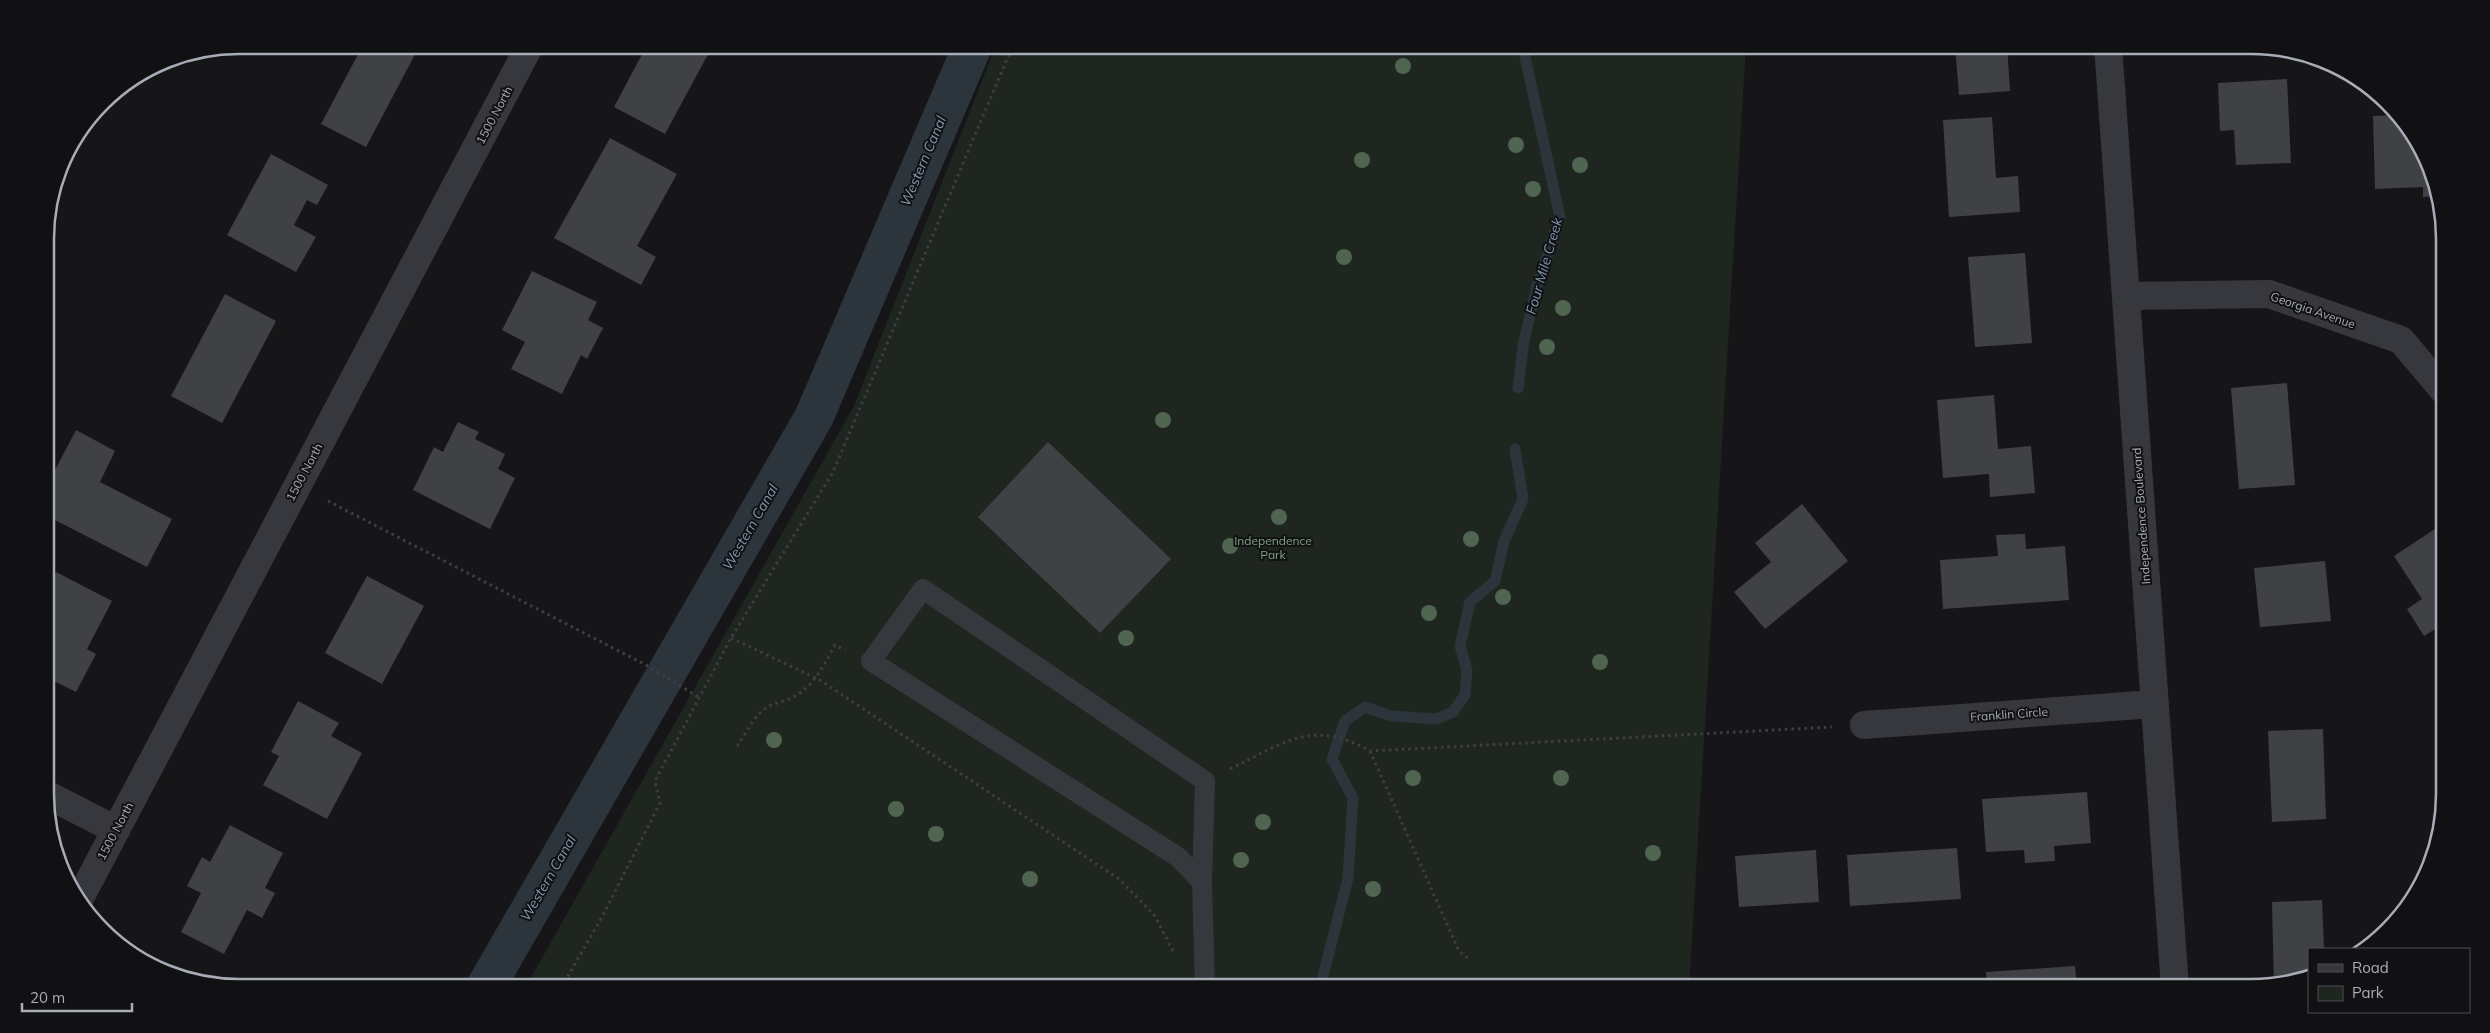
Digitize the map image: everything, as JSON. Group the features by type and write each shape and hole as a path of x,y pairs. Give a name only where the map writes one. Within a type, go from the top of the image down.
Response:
{"street":[{"name":"1500 North","path":"83,893 525,54"},
{"name":"Independence Boulevard","path":"2109,54 2174,979"},
{"name":"Georgia Avenue","path":"2127,296 2269,294 2401,340 2436,382"},
{"name":"Franklin Circle","path":"1864,725 2154,704"},
{"path":"54,798 116,830"}],"lane":[{"path":"1202,882 1178,857 871,661 923,589 1205,781 1202,882 1205,979"}],"path":[{"path":"566,979 602,916 660,803 655,780 731,638 833,472 1009,54"},
{"path":"327,501 646,665 700,698"},
{"path":"731,638 817,678 1119,879 1155,916 1175,956"},
{"path":"737,746 762,711 772,703 788,700 817,678 835,645 871,661"},
{"path":"1205,781 1297,737 1320,734 1353,742 1370,751 1864,725"},
{"path":"1370,751 1459,951 1470,960"}],"green space":[{"name":"Independence Park","path":"992,54 1745,54 1690,979 530,979 854,406"}],"building":[{"path":"358,54 415,54 366,147 321,124"},
{"path":"642,54 708,54 665,134 614,107"},
{"path":"1956,54 2008,54 2010,91 1959,95"},
{"path":"2287,79 2291,163 2236,165 2234,130 2220,131 2218,83"},
{"path":"2389,115 2398,126 2417,157 2431,196 2423,197 2423,187 2375,189 2373,116"},
{"path":"1992,117 1996,178 2018,176 2020,212 1949,217 1943,120"},
{"path":"610,138 677,174 637,246 656,257 641,285 554,238"},
{"path":"271,154 328,185 317,205 307,200 294,225 316,237 296,272 227,235"},
{"path":"2025,253 2032,343 1975,347 1968,257"},
{"path":"532,271 597,302 588,320 603,328 587,359 581,355 562,394 511,369 525,342 502,330"},
{"path":"225,294 276,321 222,423 171,396"},
{"path":"2287,383 2295,485 2239,489 2231,388"},
{"path":"1994,395 1998,449 2031,446 2035,493 1990,497 1989,474 1943,478 1937,400"},
{"path":"458,422 479,432 475,439 505,454 498,469 515,478 490,529 413,490 434,447 443,452"},
{"path":"76,430 115,451 100,482 172,519 147,567 54,520 54,472"},
{"path":"1048,442 1171,559 1100,633 978,517"},
{"path":"1802,504 1848,561 1765,629 1734,592 1771,562 1755,543"},
{"path":"2436,528 2436,628 2424,636 2407,609 2422,599 2394,556"},
{"path":"2025,534 2026,549 2065,546 2069,600 1943,609 1940,560 1998,556 1996,535"},
{"path":"2325,561 2331,621 2260,627 2254,568"},
{"path":"56,572 112,601 87,649 96,654 76,692 54,681 54,576"},
{"path":"367,576 424,606 382,684 325,653"},
{"path":"298,701 339,723 331,736 362,753 327,819 263,785 279,756 271,752"},
{"path":"2323,729 2326,819 2272,822 2268,731"},
{"path":"2087,792 2091,843 2054,846 2055,861 2025,863 2024,850 1986,852 1982,799"},
{"path":"230,825 283,853 265,888 275,893 262,918 247,910 224,954 181,932 201,893 187,886 202,857 210,862"},
{"path":"1957,848 1961,899 1850,906 1847,855"},
{"path":"1816,850 1819,902 1739,907 1735,856"},
{"path":"2322,900 2324,948 2308,948 2308,970 2274,978 2272,902"},
{"path":"2075,966 2076,979 1986,979 1986,972"}],"waterway":[{"name":"Western Canal","path":"490,979 814,417 969,54"},
{"name":"Four Mile Creek","path":"1518,388 1524,341 1537,286 1560,217 1525,57"},
{"name":"Four Mile Creek","path":"1322,979 1348,878 1353,798 1332,759 1345,721 1365,707 1391,716 1437,719 1453,712 1465,695 1467,670 1460,646 1470,602 1495,581 1504,541 1523,499 1515,449"}]}
